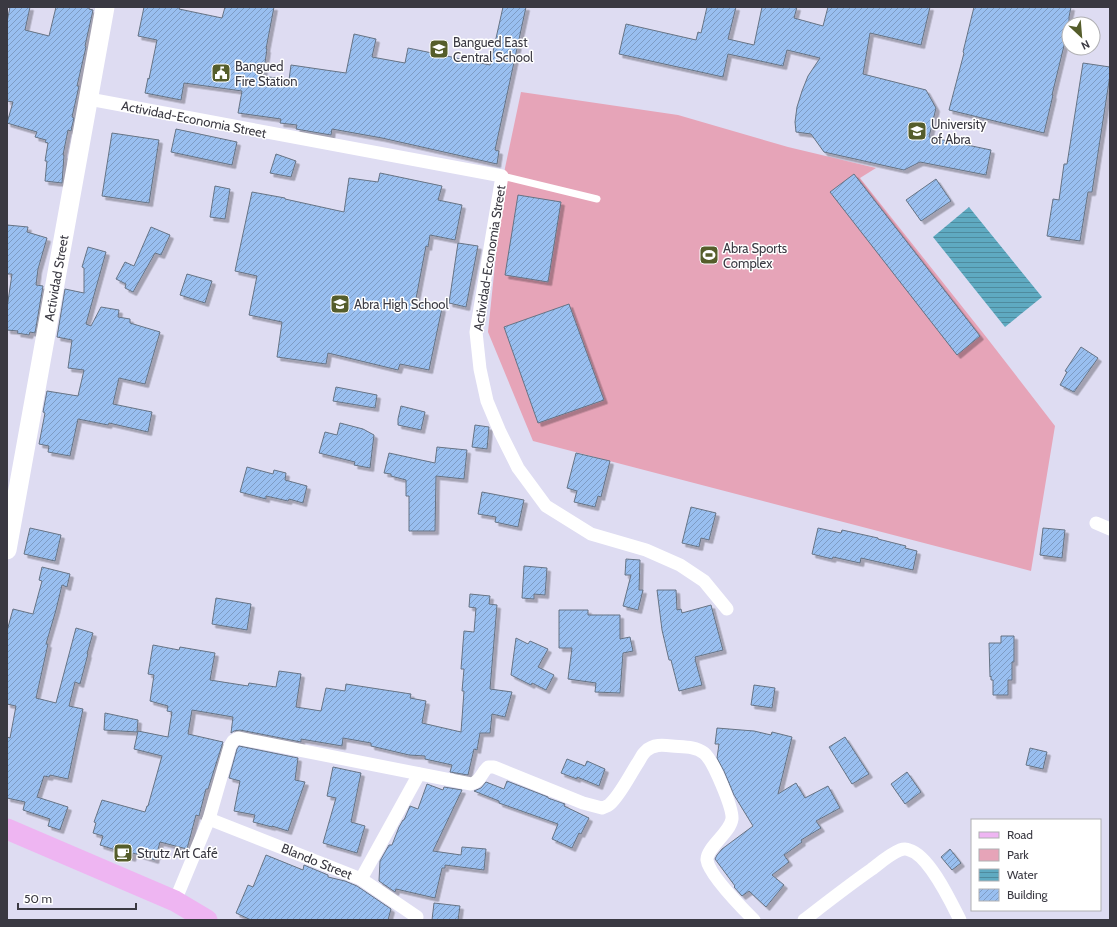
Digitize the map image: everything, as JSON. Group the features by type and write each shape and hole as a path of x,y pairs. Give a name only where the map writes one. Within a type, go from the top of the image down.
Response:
{"main road":[{"path":"7,829 175,901 207,920"}],"street":[{"name":"Actividad Street","path":"7,550 105,7"},
{"name":"Actividad-Economia Street","path":"89,99 502,176 476,332 480,369 487,401 500,432 518,468 546,506 591,534 646,550 680,565 704,581 727,609"},
{"path":"1096,523 1110,529"},
{"path":"175,901 209,819 230,746 233,741 238,738 471,784 478,780 486,768 494,767 583,803 602,808 610,804 617,795 646,751 655,746 664,745 692,748 703,752 711,762 729,804 732,818 729,828 711,850 707,861 718,880 754,920"},
{"path":"361,879 418,774"},
{"name":"Blando Street","path":"209,819 361,879 417,918"},
{"path":"804,920 889,857 901,850 908,849 926,862 932,869 948,895 960,920"}],"lane":[{"path":"502,176 596,199"}],"green space":[{"name":"Abra Sports Complex","path":"521,92 678,115 788,147 876,168 860,178 1055,426 1031,571 533,441 488,332 505,168"}],"water":[{"path":"969,207 1042,297 1005,327 933,237"}],"building":[{"path":"10,7 30,7 25,30 49,36 56,7 89,7 89,9 93,10 77,86 79,86 72,117 74,118 71,131 68,130 63,155 62,183 45,181 47,161 45,161 48,143 45,142 46,140 35,137 37,132 7,123 13,102 7,101 7,22"},
{"path":"144,7 180,7 179,9 222,18 225,7 274,7 266,49 263,76 289,80 291,65 346,73 354,34 376,39 372,57 405,63 408,48 490,65 503,7 526,7 495,150 499,151 497,164 382,138 332,129 331,135 296,129 297,125 280,123 281,119 238,113 242,91 184,83 181,100 145,93 157,40 138,36"},
{"path":"707,7 736,7 728,39 754,45 762,7 797,7 794,18 823,26 828,7 930,7 921,45 870,33 863,74 926,90 936,108 929,137 991,150 986,175 920,162 904,170 824,152 811,134 796,132 795,122 797,107 802,91 808,76 820,58 787,50 783,66 728,54 723,77 619,54 626,24 696,40 698,32 701,33"},
{"path":"974,7 1071,7 1069,16 1061,16 1061,56 1044,133 949,110 964,53"},
{"path":"1083,63 1110,67 1110,75 1092,192 1088,192 1080,241 1047,236 1053,199 1059,200 1064,164 1067,164"},
{"path":"176,129 237,142 232,165 171,152"},
{"path":"112,133 159,140 149,203 102,196"},
{"path":"276,154 296,161 291,177 270,173"},
{"path":"380,173 442,186 438,200 462,205 455,240 430,235 428,247 426,246 415,304 442,308 429,370 400,364 398,370 328,353 326,364 277,357 282,322 249,315 257,276 235,271 252,192 344,212 349,178 378,182"},
{"path":"854,174 980,336 957,355 830,192"},
{"path":"936,179 951,201 921,221 906,200"},
{"path":"215,186 230,189 225,219 210,217"},
{"path":"518,195 561,202 548,282 505,275"},
{"path":"7,225 28,227 27,232 47,238 38,269 36,285 43,286 35,333 30,332 29,335 17,333 18,331 7,330 7,308 12,274 7,274"},
{"path":"151,227 170,235 161,255 155,253 133,292 125,288 126,284 116,279 125,262 134,266"},
{"path":"458,243 478,246 466,307 449,303"},
{"path":"88,247 106,252 86,324 91,326 101,307 119,310 118,317 130,319 130,323 160,332 145,384 119,378 113,404 152,412 148,432 109,423 108,425 78,419 70,456 48,452 49,446 39,444 45,413 43,412 47,391 78,396 84,370 68,368 72,340 57,337 65,289 84,293 84,268 82,267"},
{"path":"187,274 212,281 205,303 180,295"},
{"path":"569,304 604,400 538,423 504,327"},
{"path":"1081,347 1098,358 1074,392 1060,385 1067,372 1065,371"},
{"path":"336,387 377,395 375,408 333,401"},
{"path":"401,406 425,412 421,430 398,425"},
{"path":"340,423 363,429 374,435 370,468 354,465 355,462 319,453 325,432 337,435"},
{"path":"475,425 489,427 487,449 472,447"},
{"path":"437,447 467,450 464,479 436,476 435,531 409,531 409,496 406,496 406,480 384,473 389,453 435,463"},
{"path":"576,453 610,461 601,497 598,496 595,507 574,502 577,491 567,488"},
{"path":"247,467 273,474 274,470 286,473 285,480 307,486 303,503 289,499 288,501 266,496 266,499 240,492"},
{"path":"482,492 524,500 518,527 495,522 496,517 478,514"},
{"path":"691,507 716,513 709,540 701,538 699,547 682,543"},
{"path":"30,528 61,535 55,561 24,554"},
{"path":"818,528 841,533 842,530 906,546 905,548 917,551 913,570 861,558 860,563 833,557 832,559 812,554"},
{"path":"1043,528 1065,530 1062,558 1040,555"},
{"path":"626,559 640,560 639,590 643,590 638,610 623,606 631,575 625,575"},
{"path":"524,566 547,568 545,595 534,594 534,599 522,598"},
{"path":"42,567 70,574 67,587 62,585 46,644 48,644 36,698 56,703 76,628 93,633 80,684 75,682 69,706 83,709 68,779 50,775 49,777 44,776 37,797 68,807 60,830 48,826 50,819 23,810 25,802 7,798 7,737 10,738 16,706 7,704 7,631 13,609 33,614 42,581 39,580"},
{"path":"657,590 676,590 677,610 681,609 682,613 711,605 723,650 695,657 702,685 679,691 671,660 669,660 662,630"},
{"path":"470,594 490,596 489,604 497,605 490,689 512,692 505,717 492,714 490,733 480,733 477,750 474,749 468,775 450,772 452,765 425,759 425,756 409,755 371,746 371,743 343,738 342,746 301,739 301,742 240,730 231,733 233,717 192,710 188,734 223,742 208,789 206,789 199,816 196,815 187,849 160,842 155,860 133,853 132,858 118,853 119,851 100,845 103,836 93,833 96,823 94,822 102,800 145,812 148,806 162,756 134,749 138,731 168,737 172,712 167,711 168,706 150,701 154,675 148,674 153,645 179,650 180,647 215,653 210,680 248,686 249,683 276,687 279,671 301,674 296,707 321,711 326,688 345,691 346,684 411,694 410,698 426,701 422,723 461,732 464,669 461,669 464,631 474,632 476,608 469,607"},
{"path":"216,598 251,604 247,630 212,624"},
{"path":"559,610 588,610 588,615 620,615 620,639 630,637 633,651 623,653 620,693 595,692 596,683 568,679 572,648 559,648"},
{"path":"1001,636 1014,636 1012,680 1008,680 1008,695 993,695 993,680 991,680 991,676 990,677 989,643 1001,643"},
{"path":"516,638 528,644 530,641 548,649 538,667 554,675 546,690 532,683 531,685 511,675"},
{"path":"754,685 775,688 772,708 751,705"},
{"path":"105,713 138,720 137,732 104,730"},
{"path":"717,728 754,731 771,735 772,732 792,737 778,794 796,783 805,798 828,786 840,808 816,821 821,828 801,840 802,842 784,855 789,862 772,875 784,885 766,907 749,891 742,896 715,859 722,849 753,826 734,795 717,758 719,744 715,744"},
{"path":"845,737 869,774 852,784 829,747"},
{"path":"239,746 298,758 295,780 305,782 288,831 253,822 255,815 234,811 240,781 229,778"},
{"path":"1030,748 1047,752 1043,769 1026,765"},
{"path":"567,759 585,766 587,761 605,769 599,786 577,777 577,779 561,773"},
{"path":"333,767 361,773 351,822 365,826 357,853 323,843 336,798 327,796"},
{"path":"907,772 921,792 905,804 891,784"},
{"path":"507,781 565,804 564,806 589,818 581,834 579,833 572,848 552,839 558,824 499,803 499,801 474,791 481,788 486,782 504,789"},
{"path":"427,784 443,790 444,787 462,790 433,851 461,855 462,847 486,849 484,870 445,865 445,868 442,868 435,898 396,889 395,892 379,881 380,861 389,845 392,845 410,806 418,809"},
{"path":"950,849 961,863 952,870 941,857"},
{"path":"266,855 303,870 304,865 328,875 328,877 345,881 357,886 391,909 388,920 251,920 236,913 248,885 253,887"},
{"path":"434,903 460,906 458,920 432,920"}],"place":[{"name":"Bangued East Central School","path":"439,49"},
{"name":"Bangued Fire Station","path":"221,73"},
{"name":"University of Abra","path":"917,131"},
{"name":"Abra Sports Complex","path":"709,255"},
{"name":"Abra High School","path":"340,304"},
{"name":"Strutz Art Café","path":"123,853"}]}
